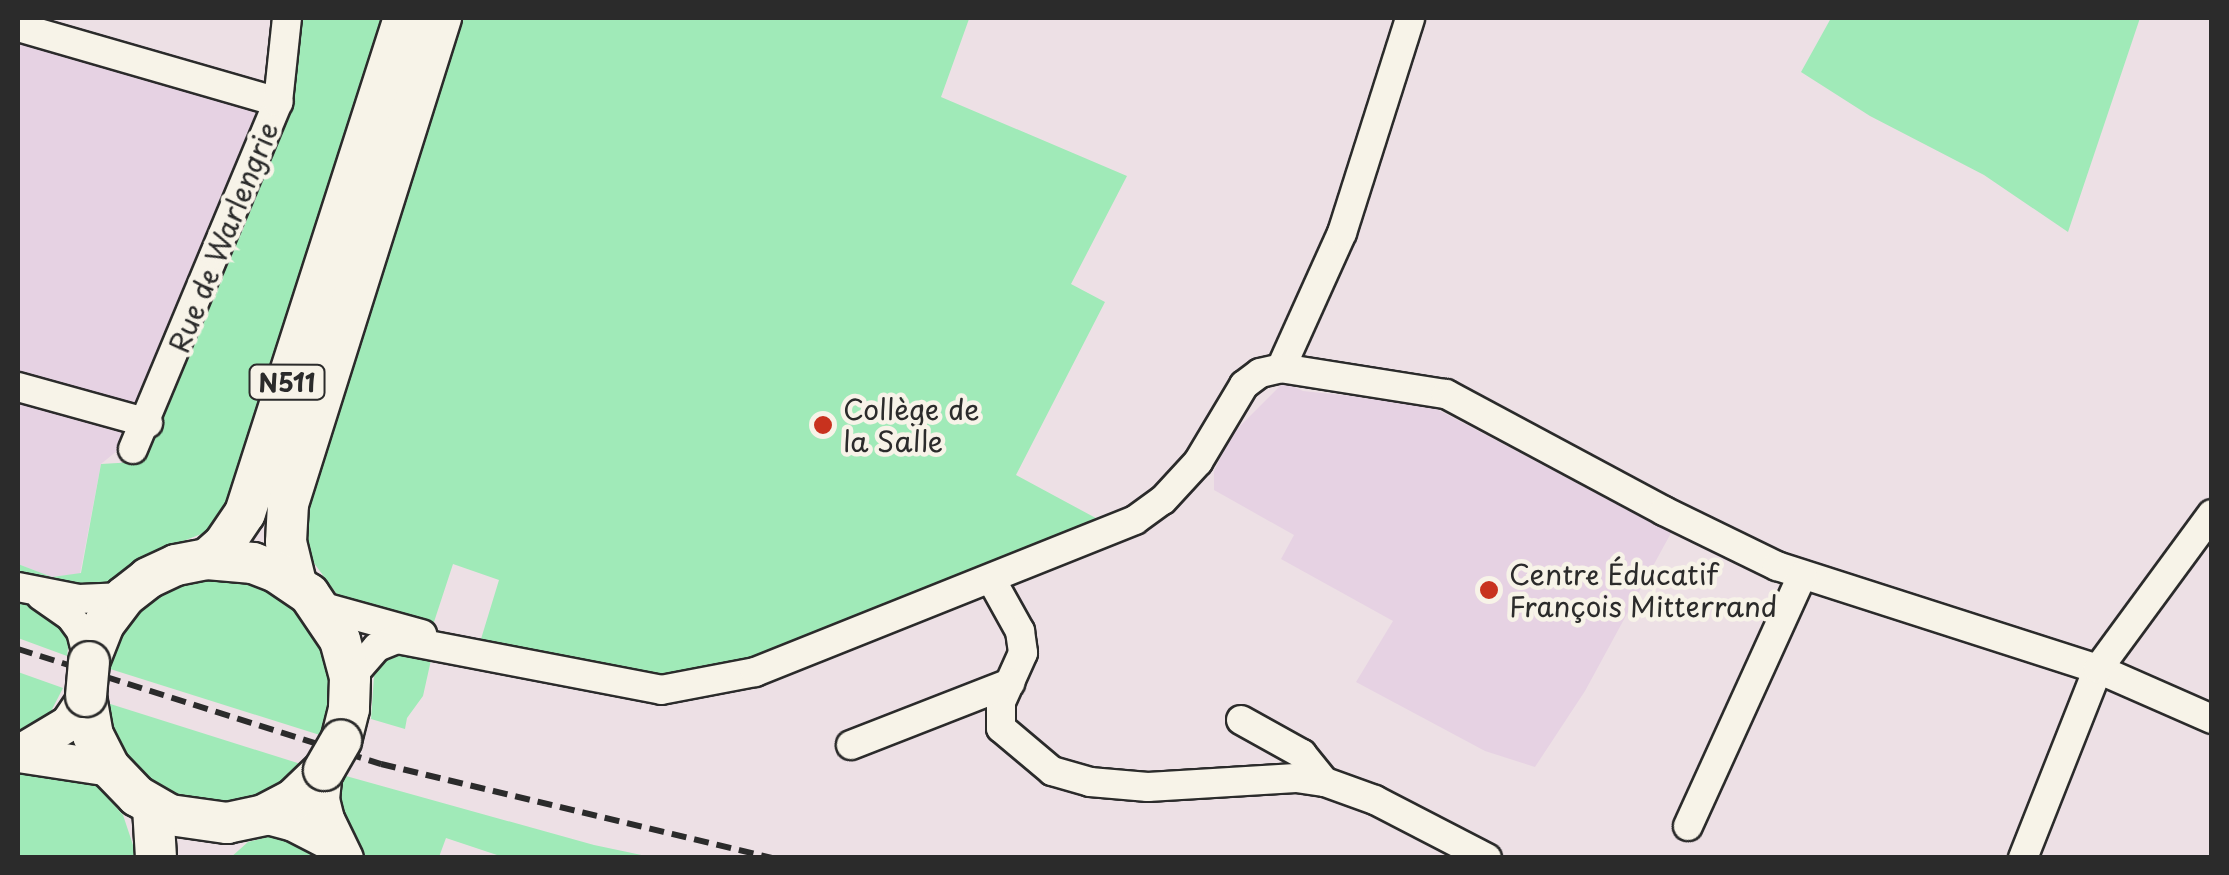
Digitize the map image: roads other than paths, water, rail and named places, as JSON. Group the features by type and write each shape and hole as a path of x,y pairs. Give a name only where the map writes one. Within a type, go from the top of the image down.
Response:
{"highway":[{"name":"N511","path":"207,559 224,544 245,513 404,18"},
{"name":"N511","path":"308,595 286,542 288,504 441,18"},
{"path":"207,559 254,563 308,595 340,640 350,678 350,709 333,756 294,799 234,832 153,806 110,768 93,735 88,679 104,624 124,598 148,578 176,565 207,559"},
{"path":"153,806 156,858"}],"main road":[{"path":"18,753 68,723 88,679"},
{"path":"18,753 110,768"},
{"path":"333,756 321,798 338,853"},
{"path":"234,832 291,822 338,853"}],"street":[{"name":"Rue de Warlengrie","path":"133,449 148,423 278,102 287,18"},
{"path":"1280,368 1360,184 1410,18"},
{"path":"18,27 278,102"},
{"path":"350,678 378,647 397,639 435,643 661,690 755,672 991,579 1148,511 1198,462 1244,385 1260,373 1280,368 1446,394 1710,535 1802,576 2098,669 2212,719"},
{"path":"18,388 148,423"},
{"path":"2023,858 2098,669 2212,514"},
{"path":"1688,826 1802,576"},
{"path":"991,579 1020,631 1023,653 1001,702 1001,728 1052,771 1072,779 1148,786 1296,778 1325,782 1375,800 1487,858"},
{"path":"29,591 100,601 124,598"},
{"path":"29,591 70,616 81,630 88,679"},
{"path":"308,595 415,629 435,643"},
{"path":"851,745 1010,683"},
{"path":"1241,720 1302,754 1325,782"}],"railway":[{"path":"18,649 381,764 774,858"}],"place":[{"name":"Collège de la Salle","path":"823,425"},
{"name":"Centre Éducatif François Mitterrand","path":"1489,590"}]}
